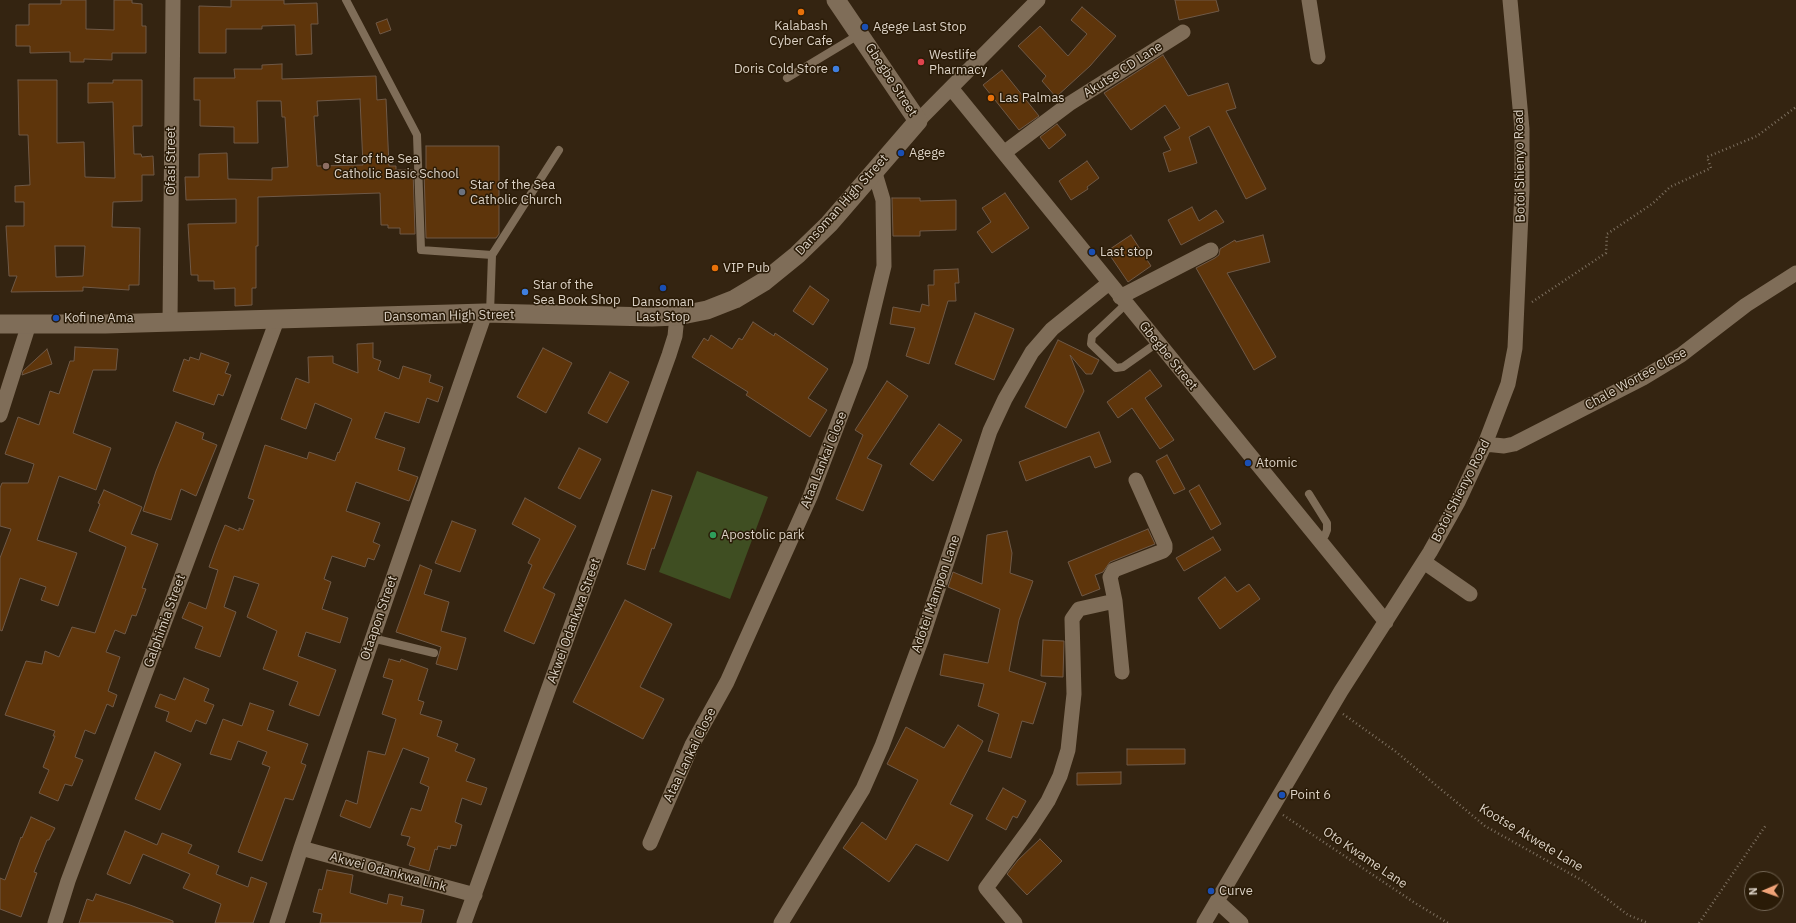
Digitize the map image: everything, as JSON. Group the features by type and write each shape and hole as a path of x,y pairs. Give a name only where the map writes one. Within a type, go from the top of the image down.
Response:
{"street":[{"name":"Ofasi Street","path":"170,322 172,0"},
{"name":"Gbegbe Street","path":"836,0 918,121"},
{"path":"918,121 1038,0"},
{"path":"1310,0 1318,57"},
{"name":"Botoi Shienyo Road","path":"1204,923 1271,807 1332,706 1424,562 1458,502 1485,444 1508,384 1515,348 1518,310 1522,190 1522,129 1510,0"},
{"name":"Akutse CD Lane","path":"1005,152 1069,104 1183,32"},
{"name":"Gbegbe Street","path":"951,88 1005,152 1157,343 1386,622"},
{"name":"Dansoman High Street","path":"0,324 277,320 488,314 677,316 707,310 735,299 765,281 797,255 829,224 874,170 918,121"},
{"name":"Ataa Lankai Close","path":"650,842 692,745 727,682 810,497 860,365 884,266 882,200 874,170"},
{"path":"1123,301 1210,250"},
{"name":"Chale Wortee Close","path":"1485,444 1504,446 1514,444 1643,378 1681,355 1746,305 1795,276"},
{"name":"Adotei Mampon Lane","path":"781,923 863,789 882,746 921,641 990,431 1005,398 1032,352 1052,329 1109,283"},
{"name":"Otaapon Street","path":"277,923 372,638 488,314"},
{"name":"Akwei Odankwa Street","path":"464,923 669,355 675,336 677,316"},
{"name":"Galphimia Street","path":"55,923 68,881 277,320"},
{"path":"0,415 29,324"},
{"path":"1122,672 1115,601 1110,577 1111,573 1114,570 1165,549 1165,545 1136,480"},
{"path":"1424,562 1470,594"},
{"path":"1015,923 986,888 1031,827 1048,801 1060,776 1068,750 1074,694 1072,619 1079,609 1115,601"},
{"name":"Akwei Odankwa Link","path":"301,848 475,895"},
{"path":"1217,901 1241,923"}],"lane":[{"path":"346,0 417,135 421,250 492,256"},
{"path":"787,78 860,34"},
{"path":"488,314 492,256 560,150"},
{"path":"1123,301 1092,336 1091,344 1116,368 1123,367 1157,343"},
{"path":"1309,494 1327,523 1328,530 1318,539"},
{"path":"372,638 434,653"}],"path":[{"path":"1518,310 1606,253 1607,234 1652,204 1670,187 1711,168 1707,158 1757,136 1796,107"},
{"name":"Kootse Akwete Lane","path":"1332,706 1395,751 1485,826 1586,882 1628,914 1648,923"},
{"name":"Oto Kwame Lane","path":"1271,807 1415,903 1448,923"},
{"path":"1699,923 1766,825"}],"green space":[{"name":"Apostolic park","path":"697,471 768,497 730,599 659,572"}],"building":[{"path":"61,0 86,0 86,29 114,30 114,0 132,0 132,3 142,4 142,26 146,26 146,53 112,53 112,60 84,59 84,62 70,62 70,52 30,53 30,46 16,46 16,25 29,25 29,4 61,4"},
{"path":"231,0 284,0 284,4 317,3 318,24 311,24 312,54 296,55 295,25 262,26 262,29 226,29 226,53 199,53 199,6 231,7"},
{"path":"1175,0 1216,0 1219,11 1179,20"},
{"path":"1082,7 1116,36 1090,66 1056,97 1042,81 1046,76 1018,46 1040,26 1068,56 1087,34 1071,20"},
{"path":"387,19 391,30 380,34 376,23"},
{"path":"1163,55 1188,96 1228,83 1236,108 1226,111 1266,189 1246,199 1209,126 1189,137 1197,163 1169,172 1163,153 1171,150 1164,137 1180,128 1165,105 1131,130 1104,93"},
{"path":"282,64 282,79 376,76 377,100 386,99 389,166 396,166 396,170 413,170 415,234 400,234 400,228 388,228 388,225 381,225 380,193 258,197 256,288 252,288 252,305 235,306 235,288 214,289 214,281 198,281 198,275 191,275 188,224 236,223 236,199 186,200 185,177 199,177 199,154 227,153 228,179 272,180 272,168 288,167 285,117 282,117 281,101 257,101 258,143 234,143 234,127 200,126 200,100 194,100 194,78 235,78 234,69 262,69 262,65","holes":["360,99 363,165 317,166 314,116 318,116 317,101"]},
{"path":"1002,70 1039,116 1019,130 983,85"},
{"path":"18,80 57,80 57,143 84,142 85,177 115,178 113,102 88,103 88,83 113,83 113,80 142,80 142,126 133,126 134,154 141,154 142,157 153,156 154,175 142,175 142,201 113,202 112,227 140,228 139,285 129,285 129,290 83,287 83,291 11,292 17,276 9,276 6,226 24,226 24,202 15,202 15,186 30,185 28,135 19,135","holes":["55,246 85,246 83,276 56,277"]},
{"path":"1057,124 1066,135 1049,149 1040,137"},
{"name":"Star of the Sea Catholic Church","path":"426,146 499,146 499,234 496,238 426,238 424,170 426,170"},
{"path":"1087,161 1099,178 1087,187 1088,189 1071,200 1059,181"},
{"path":"1005,193 1029,228 992,253 977,232 991,222 982,208"},
{"path":"892,198 920,198 920,201 956,200 956,230 920,231 920,236 893,236"},
{"path":"1192,207 1199,221 1216,210 1224,222 1181,245 1168,220"},
{"path":"1131,235 1151,266 1128,282 1107,251"},
{"path":"1263,235 1270,262 1227,273 1276,357 1254,370 1196,268 1215,258 1219,255 1220,249 1235,240 1236,242"},
{"path":"958,269 959,283 955,283 956,301 948,301 929,364 906,356 915,328 890,324 893,307 920,312 922,304 929,306 928,285 934,285 934,270"},
{"path":"810,286 829,300 813,325 793,311"},
{"path":"975,313 1014,329 994,380 955,364"},
{"path":"753,322 774,336 775,333 828,369 808,398 827,410 810,437 746,395 748,392 692,357 704,338 708,341 711,335 732,349 739,338 742,340"},
{"path":"1058,340 1099,360 1092,374 1086,374 1070,355 1084,391 1066,428 1025,407"},
{"path":"373,343 373,358 381,361 378,370 399,379 403,366 431,375 429,382 443,387 438,402 427,398 419,423 385,412 375,438 405,448 398,470 418,477 409,501 356,482 346,511 380,523 373,542 380,545 374,560 368,558 365,567 332,556 324,579 331,582 322,609 348,618 340,643 306,632 298,656 336,670 319,716 289,705 298,682 263,669 277,631 247,617 259,584 234,576 224,607 236,612 220,657 195,648 203,627 182,618 189,602 206,609 218,570 209,567 225,525 239,531 239,528 243,530 254,500 248,498 265,445 307,459 309,452 335,461 338,452 339,453 352,419 315,403 306,429 281,419 296,378 309,383 308,357 333,356 333,363 358,373 357,344"},
{"path":"75,347 118,349 116,370 93,370 73,433 111,448 96,490 59,476 37,540 77,553 58,606 41,600 46,587 20,578 2,631 0,630 0,558 11,529 0,526 0,488 2,483 28,483 34,464 5,454 18,417 39,425 50,391 59,394 70,361 74,361"},
{"path":"543,348 572,363 546,413 517,397"},
{"path":"47,349 52,364 22,375 23,371"},
{"path":"201,353 229,363 225,373 231,375 223,396 218,394 214,405 173,391 184,359 189,361 190,357 199,360"},
{"path":"1150,370 1162,386 1145,398 1174,440 1160,449 1132,408 1118,418 1107,402"},
{"path":"610,372 629,382 607,423 588,413"},
{"path":"887,381 908,396 867,458 882,465 863,511 836,499 863,435 855,430"},
{"path":"176,422 204,433 202,439 217,445 196,496 181,489 171,520 143,511 156,471"},
{"path":"939,424 962,440 933,481 910,464"},
{"path":"1099,432 1111,462 1095,468 1090,456 1026,481 1019,462"},
{"path":"579,448 601,459 580,499 558,488"},
{"path":"1167,455 1185,489 1174,494 1156,461"},
{"path":"1199,485 1221,524 1211,530 1189,491"},
{"path":"104,490 142,507 131,534 158,544 142,588 146,589 136,616 132,615 125,634 115,630 106,652 120,657 108,691 117,695 113,707 107,704 95,734 85,730 75,757 83,760 72,786 65,784 58,801 39,793 49,770 43,767 55,736 53,736 55,731 5,715 26,661 42,664 45,651 59,657 72,627 95,633 126,547 89,531"},
{"path":"652,490 672,496 654,549 652,548 645,570 627,564"},
{"path":"525,498 576,526 543,588 555,594 534,644 504,631 532,565 528,563 540,539 512,524"},
{"path":"452,521 476,530 460,572 435,563"},
{"path":"1148,529 1155,544 1110,562 1103,572 1095,575 1100,589 1082,596 1068,562"},
{"path":"1007,531 1012,553 1010,573 1033,581 1019,620 1009,671 1046,683 1033,724 1022,721 1011,758 988,751 999,714 978,706 984,684 940,675 944,654 988,663 1000,609 948,587 953,572 982,584 987,535"},
{"path":"1213,537 1221,550 1184,571 1176,558"},
{"path":"420,565 432,570 424,594 449,602 441,631 466,638 457,670 436,664 441,647 396,632"},
{"path":"1225,577 1237,592 1249,584 1260,599 1220,629 1198,598"},
{"path":"625,600 672,624 640,687 664,699 643,739 573,702"},
{"path":"1043,640 1064,641 1063,677 1041,676"},
{"path":"389,659 400,662 401,659 428,669 418,700 424,702 420,714 442,721 437,736 458,744 455,751 475,759 466,781 487,788 481,805 462,798 455,822 462,825 456,846 451,845 450,849 438,846 437,850 435,849 429,871 409,865 415,848 407,845 410,837 401,835 411,808 421,811 429,787 420,783 429,758 403,748 370,828 340,816 346,800 357,804 368,751 385,755 396,719 382,714 393,680 383,677"},
{"path":"184,678 209,689 204,701 214,705 206,724 196,720 191,732 166,721 169,712 155,707 160,694 175,700"},
{"path":"250,703 274,711 267,730 308,744 301,763 306,765 293,800 285,798 262,861 238,852 270,767 262,764 267,752 238,741 231,760 210,754 223,719 242,726"},
{"path":"958,725 983,741 950,804 973,815 948,861 916,844 889,882 843,848 862,822 886,840 918,780 887,764 906,727 944,748"},
{"path":"1127,749 1185,749 1185,764 1127,765"},
{"path":"155,752 181,764 160,810 135,799"},
{"path":"1121,772 1121,784 1077,785 1077,773"},
{"path":"1003,788 1026,801 1017,818 1013,816 1006,830 986,819"},
{"path":"31,817 55,828 49,840 47,840 34,872 37,873 21,917 0,909 0,878 5,880 21,837 22,838"},
{"path":"125,831 157,845 162,833 192,845 188,853 219,866 216,874 248,887 251,877 267,883 253,923 215,923 221,904 183,888 190,874 143,854 130,884 107,874"},
{"path":"1040,839 1062,861 1027,895 1007,874 1018,860"},
{"path":"327,870 353,875 350,893 387,904 389,894 403,897 401,905 424,910 421,923 320,923 322,914 313,912 319,889 322,890"},
{"path":"96,894 173,921 173,923 79,923 87,899 93,901"}],"place":[{"name":"Kalabash Cyber Cafe","path":"801,12"},
{"name":"Agege Last Stop","path":"865,27"},
{"name":"Westlife Pharmacy","path":"921,62"},
{"name":"Doris Cold Store","path":"836,69"},
{"name":"Las Palmas","path":"991,98"},
{"name":"Agege","path":"901,153"},
{"name":"Star of the Sea Catholic Basic School","path":"326,166"},
{"name":"Star of the Sea Catholic Church","path":"462,192"},
{"name":"Last stop","path":"1092,252"},
{"name":"VIP Pub","path":"715,268"},
{"name":"Dansoman Last Stop","path":"663,288"},
{"name":"Star of the Sea Book Shop","path":"525,292"},
{"name":"Kofi ne Ama","path":"56,318"},
{"name":"Atomic","path":"1248,463"},
{"name":"Apostolic park","path":"713,535"},
{"name":"Point 6","path":"1282,795"},
{"name":"Curve","path":"1211,891"}]}
